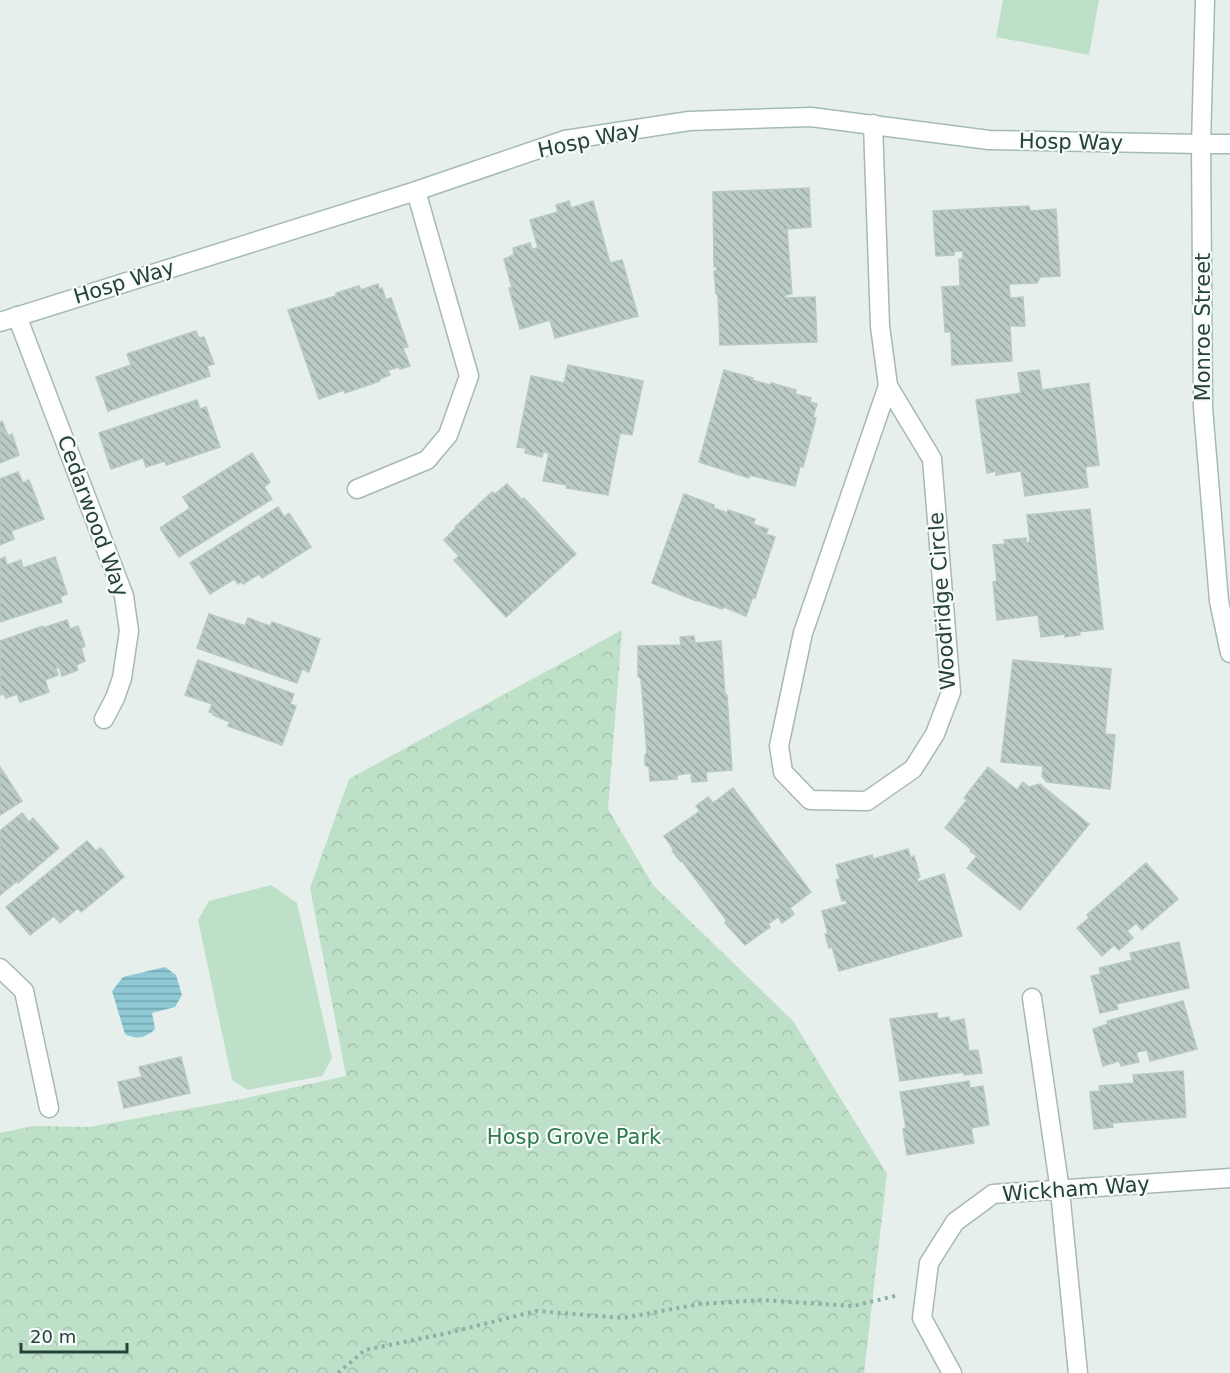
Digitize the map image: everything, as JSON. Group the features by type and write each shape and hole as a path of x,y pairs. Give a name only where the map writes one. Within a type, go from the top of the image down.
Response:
{"street":[{"name":"Monroe Street","path":"1204,0 1203,408 1219,601 1230,653"},
{"name":"Hosp Way","path":"8,319 416,191 565,140 689,121 811,117 988,140 1230,144"},
{"name":"Woodridge Circle","path":"873,124 880,326 888,386 932,459 951,692 935,734 913,769 867,801 810,800 783,772 779,746 803,633 888,386"},
{"path":"357,489 427,460 448,435 469,376 416,191"},
{"name":"Cedarwood Way","path":"8,319 124,596 129,631 122,678 104,719"},
{"path":"0,968 24,991 49,1108"},
{"path":"1032,998 1060,1191 1078,1373"},
{"name":"Wickham Way","path":"952,1373 922,1318 929,1263 955,1222 993,1194 1230,1178"}],"path":[{"path":"338,1373 365,1350 448,1333 536,1311 623,1318 700,1304 761,1300 853,1306 926,1289"}],"green space":[{"path":"1003,0 1099,0 1089,55 996,37"},
{"name":"Hosp Grove Park","path":"622,630 608,809 653,885 793,1021 887,1174 864,1373 0,1373 0,1133 33,1126 89,1127 237,1100 346,1076 310,888 349,779"},
{"path":"271,885 297,903 332,1058 322,1076 248,1090 232,1080 198,920 209,901"}],"water":[{"path":"165,967 176,975 182,995 175,1007 152,1013 155,1029 148,1034 137,1037 125,1034 112,991 123,977"}],"building":[{"path":"809,188 811,227 787,229 792,294 785,295 785,298 815,297 817,342 720,345 718,295 716,294 714,271 717,271 716,266 714,267 713,192"},
{"path":"569,201 571,208 593,201 610,263 622,260 638,316 555,338 550,320 520,329 504,259 514,255 513,248 530,243 532,249 538,248 530,220 558,212 556,205"},
{"path":"1029,206 1030,211 1056,209 1060,276 1040,277 1037,283 1009,284 1010,298 1023,297 1025,326 1010,326 1012,361 952,365 951,332 945,332 942,287 960,286 959,259 963,259 963,251 954,251 954,255 936,256 933,211"},
{"path":"378,284 386,300 391,298 408,347 403,348 410,366 388,370 390,375 380,381 319,399 288,310 336,296 336,293 359,286 361,290"},
{"path":"196,331 199,338 204,337 214,364 207,366 210,376 108,411 96,377 131,365 127,354"},
{"path":"568,365 643,381 632,435 620,433 608,495 566,488 567,485 543,481 549,453 543,452 542,457 525,453 526,448 517,447 531,376 564,383"},
{"path":"724,370 770,385 771,383 796,390 795,394 811,398 810,402 817,404 813,417 816,418 803,467 800,466 795,486 749,475 749,478 699,462"},
{"path":"1039,370 1042,390 1089,383 1099,465 1085,467 1088,487 1025,496 1021,471 996,475 996,471 987,473 976,400 1021,393 1018,373"},
{"path":"197,400 200,409 206,407 220,447 166,465 165,461 146,467 143,458 111,469 99,433"},
{"path":"2,421 8,436 12,434 19,455 0,463 0,422"},
{"path":"252,453 270,482 264,487 272,499 179,557 160,528 190,508 183,497"},
{"path":"18,472 23,483 29,480 44,519 11,531 14,539 0,545 0,479"},
{"path":"507,484 522,500 524,498 576,554 506,617 454,560 459,556 444,540 492,492 495,494"},
{"path":"684,494 714,505 714,508 727,513 728,510 755,519 753,524 768,529 766,534 775,537 755,598 753,597 746,616 724,607 722,609 696,601 652,583"},
{"path":"278,507 284,517 289,513 311,547 262,578 259,574 243,584 241,582 238,584 234,579 210,594 190,563"},
{"path":"1090,509 1103,629 1079,632 1080,635 1065,637 1065,634 1041,637 1038,615 997,620 993,582 997,581 993,545 1005,544 1004,540 1026,538 1026,543 1030,542 1027,515"},
{"path":"5,557 7,565 21,560 23,568 55,557 67,594 60,597 62,602 0,622 0,559"},
{"path":"209,614 245,626 248,618 270,626 272,622 320,639 309,672 302,669 297,683 197,648"},
{"path":"67,620 70,629 78,626 85,646 81,648 85,661 76,665 78,670 62,676 59,667 56,668 58,675 45,680 49,692 20,702 17,694 6,698 4,694 1,695 0,641"},
{"path":"694,636 695,643 721,641 732,770 706,772 707,781 692,782 691,773 677,775 677,779 650,781 649,767 645,765 647,753 641,679 638,676 638,646 681,645 680,637"},
{"path":"198,660 294,694 290,704 296,706 282,745 228,726 230,722 209,712 212,704 185,695"},
{"path":"1013,660 1111,669 1105,734 1115,735 1110,789 1047,782 1042,776 1043,766 1001,762"},
{"path":"0,767 22,801 0,815"},
{"path":"988,767 1017,790 1023,782 1029,787 1040,784 1089,824 1020,910 967,868 977,856 945,828 967,800 964,798"},
{"path":"733,788 811,892 790,908 794,914 782,923 778,917 768,924 770,927 745,945 725,923 727,921 672,851 674,850 664,836 700,811 696,806 708,797 713,803"},
{"path":"22,813 29,822 33,818 59,848 18,883 17,881 0,895 0,831"},
{"path":"87,841 96,851 101,848 124,877 81,912 78,908 60,923 54,916 30,935 6,907"},
{"path":"908,849 911,858 914,856 920,877 917,879 918,882 944,874 962,936 839,971 832,947 829,948 825,934 828,934 822,911 847,904 846,900 842,901 836,880 840,879 836,865 872,855 873,859"},
{"path":"1146,863 1178,899 1142,930 1136,923 1127,931 1133,938 1119,950 1114,945 1102,956 1077,928 1089,918 1087,915"},
{"path":"1179,942 1189,988 1116,1004 1118,1009 1100,1013 1091,976 1101,974 1099,968 1132,960 1130,953"},
{"path":"1183,1001 1197,1049 1150,1061 1147,1050 1136,1052 1139,1062 1121,1066 1119,1061 1103,1066 1093,1029 1108,1024 1107,1021"},
{"path":"937,1013 938,1019 949,1017 950,1022 964,1019 969,1051 978,1050 982,1073 964,1075 964,1072 900,1081 890,1019"},
{"path":"181,1057 190,1093 124,1108 118,1082 142,1077 139,1067"},
{"path":"1183,1071 1186,1117 1112,1123 1113,1127 1094,1129 1090,1092 1100,1091 1099,1086 1134,1083 1133,1075"},
{"path":"969,1081 970,1088 983,1086 989,1125 971,1128 974,1143 907,1155 903,1129 906,1128 900,1092"}]}
